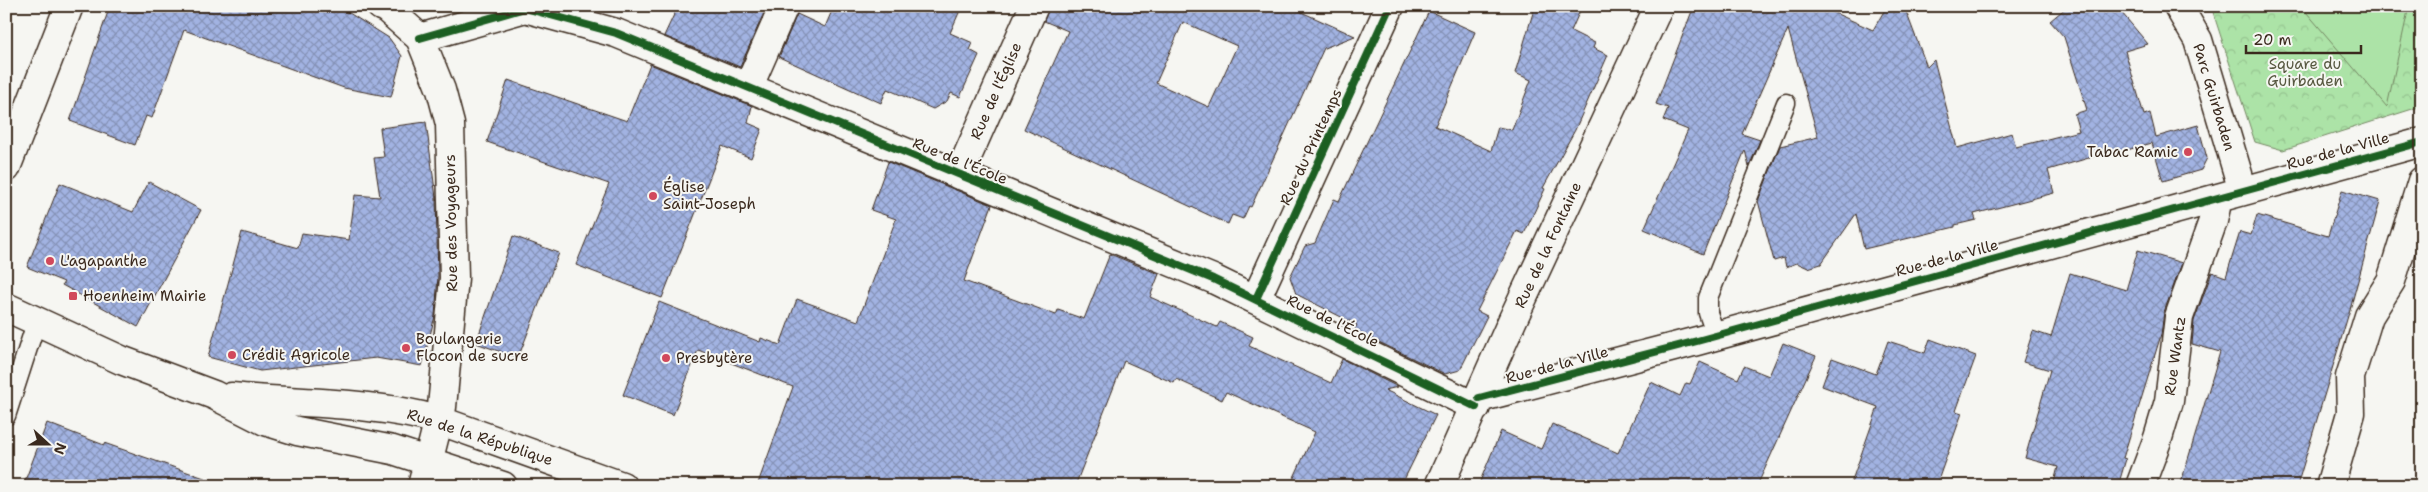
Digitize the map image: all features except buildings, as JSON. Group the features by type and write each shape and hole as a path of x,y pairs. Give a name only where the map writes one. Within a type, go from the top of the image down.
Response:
{"street":[{"path":"6,168 69,6"},
{"name":"Rue des Voyageurs","path":"381,6 386,8 420,38 441,90 450,124 454,278 446,373 426,473"},
{"path":"748,88 784,6"},
{"name":"Rue de l'Église","path":"959,175 1034,6"},
{"name":"Rue du Printemps","path":"1256,299 1390,6"},
{"name":"Rue de la Fontaine","path":"1439,486 1478,403 1517,310 1659,6"},
{"name":"Parc Guirbaden","path":"2178,6 2198,40 2231,194"},
{"name":"Rue de l'École","path":"420,38 525,8 616,33 1256,299 1478,403"},
{"name":"Rue de la Ville","path":"1478,403 2422,142"},
{"path":"2330,486 2351,414 2350,377 2369,316 2391,281 2422,181"},
{"name":"Rue Wantz","path":"2140,486 2158,438 2168,401 2179,317 2213,221 2231,194"},
{"name":"Rue de la République","path":"6,307 121,360 214,395 265,421 297,432 393,450 426,473 503,486"},
{"name":"Rue de la République","path":"214,395 267,401 369,406 407,412 438,420 622,486"}],"lane":[{"path":"1716,336 1708,313 1708,298 1786,103"},
{"path":"6,416 37,320"}],"green space":[{"name":"Square du Guirbaden","path":"2211,6 2422,6 2422,106 2283,150 2255,142"},
{"path":"2301,6 2409,6 2387,107"}],"cycle path":[{"path":"1256,299 1390,6"},
{"path":"420,38 525,8 616,33 1213,279 1476,407"},
{"path":"1479,398 1697,341 2422,142"}],"place":[{"name":"Tabac Ramic","path":"2188,152"},
{"name":"Église Saint-Joseph","path":"653,196"},
{"name":"L'agapanthe","path":"50,261"},
{"name":"Hoenheim Mairie","path":"73,296"},
{"name":"Boulangerie Flocon de sucre","path":"406,348"},
{"name":"Crédit Agricole","path":"232,355"},
{"name":"Presbytère","path":"666,358"}]}
